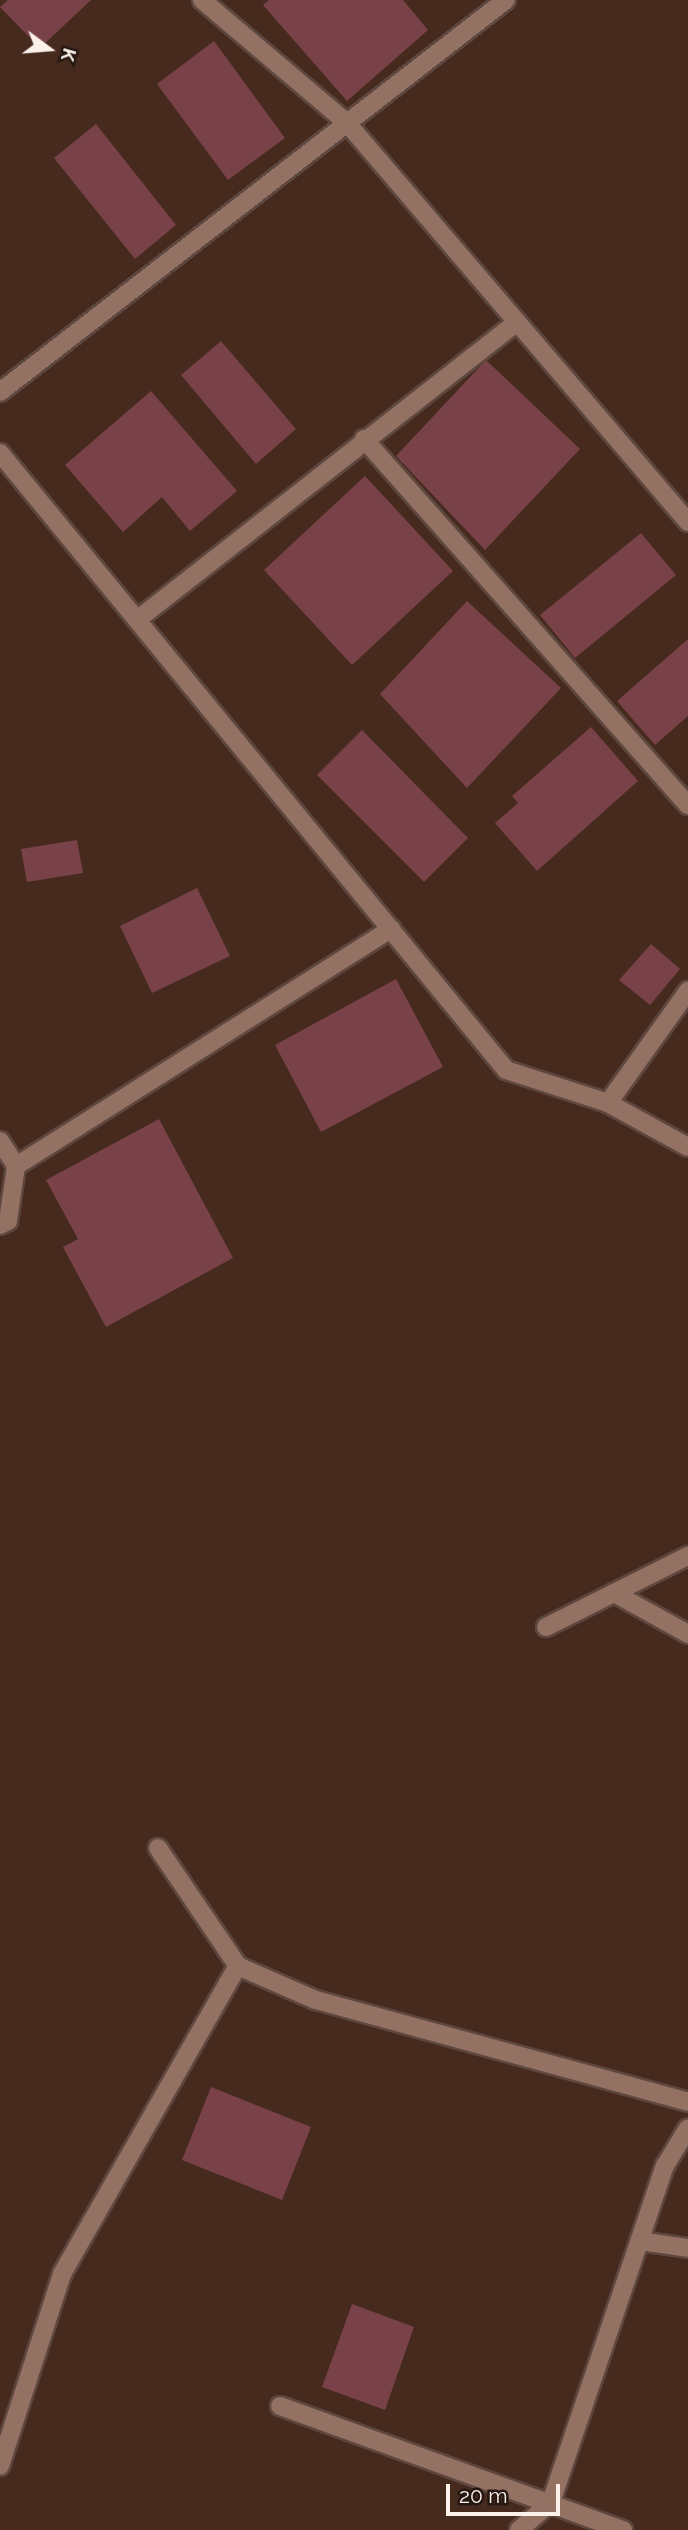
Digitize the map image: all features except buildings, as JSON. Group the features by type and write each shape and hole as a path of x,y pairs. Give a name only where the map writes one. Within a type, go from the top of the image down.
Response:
{"street":[{"path":"202,0 347,123 688,522"},
{"path":"0,392 506,0"},
{"path":"137,620 364,439 517,322"},
{"path":"364,439 688,805"},
{"path":"0,453 506,1070 608,1103 688,1147"},
{"path":"16,1166 391,929"},
{"path":"608,1103 688,991"},
{"path":"0,1141 16,1166 8,1221 0,1225"},
{"path":"546,1627 688,1556"},
{"path":"614,1593 688,1634"},
{"path":"158,1848 238,1966 316,2000 688,2102"},
{"path":"0,2466 62,2274 238,1966"},
{"path":"519,2530 551,2502 666,2166 688,2128"},
{"path":"640,2241 688,2248"},
{"path":"280,2406 623,2530"}]}
